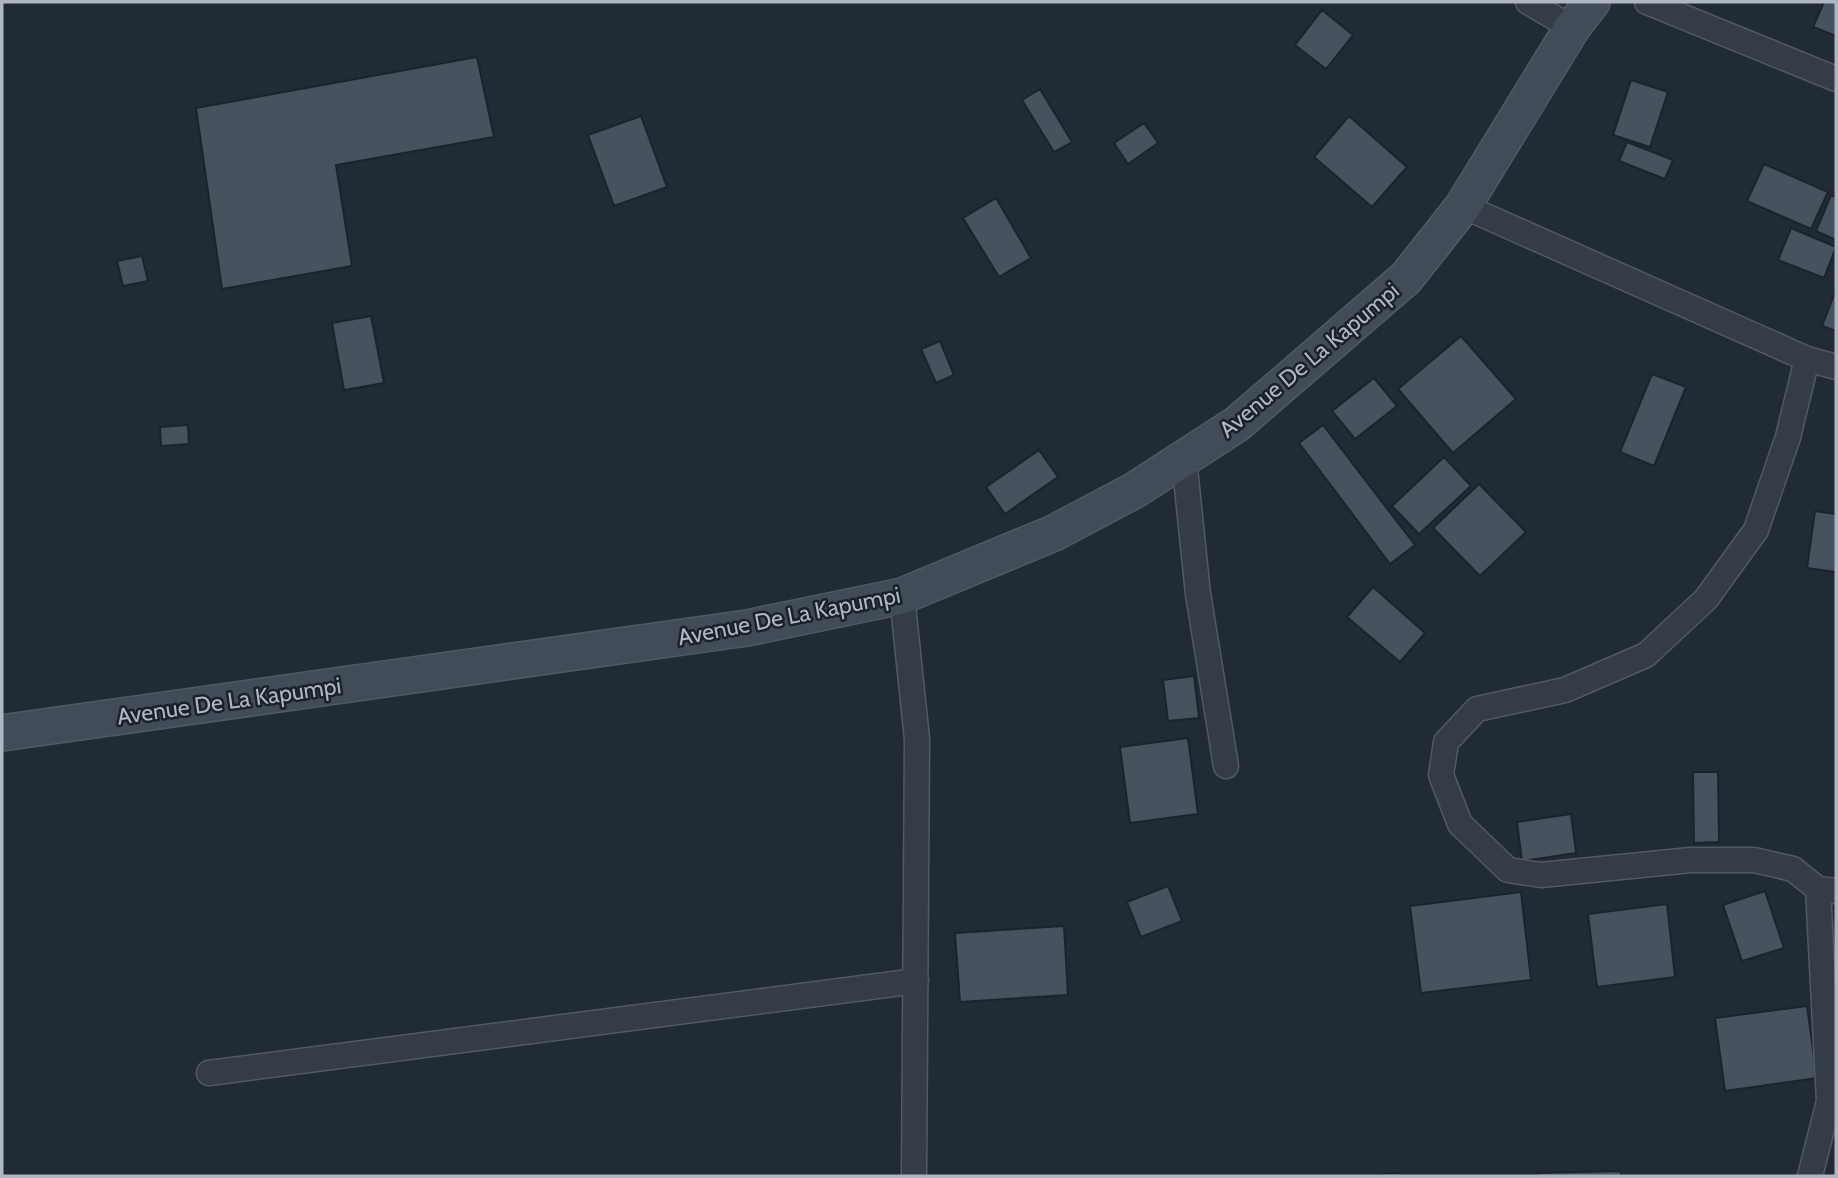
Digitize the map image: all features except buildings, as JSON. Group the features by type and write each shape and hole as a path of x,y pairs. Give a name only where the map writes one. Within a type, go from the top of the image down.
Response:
{"main road":[{"name":"Avenue De La Kapumpi","path":"2,733 747,628 902,596 1054,533 1135,490 1237,424 1406,278 1463,206 1582,15"}],"street":[{"path":"1528,2 1582,15"},
{"path":"1647,2 1836,79"},
{"path":"1463,206 1807,359 1836,367"},
{"path":"1807,359 1788,437 1756,530 1706,599 1646,655 1565,690 1477,709 1446,742 1441,775 1460,824 1508,870 1541,875 1691,860 1754,860 1793,869 1827,890 1829,1101 1810,1176"},
{"path":"1184,459 1198,594 1226,766"},
{"path":"902,596 917,739 914,1176"},
{"path":"209,1073 916,982"}]}
